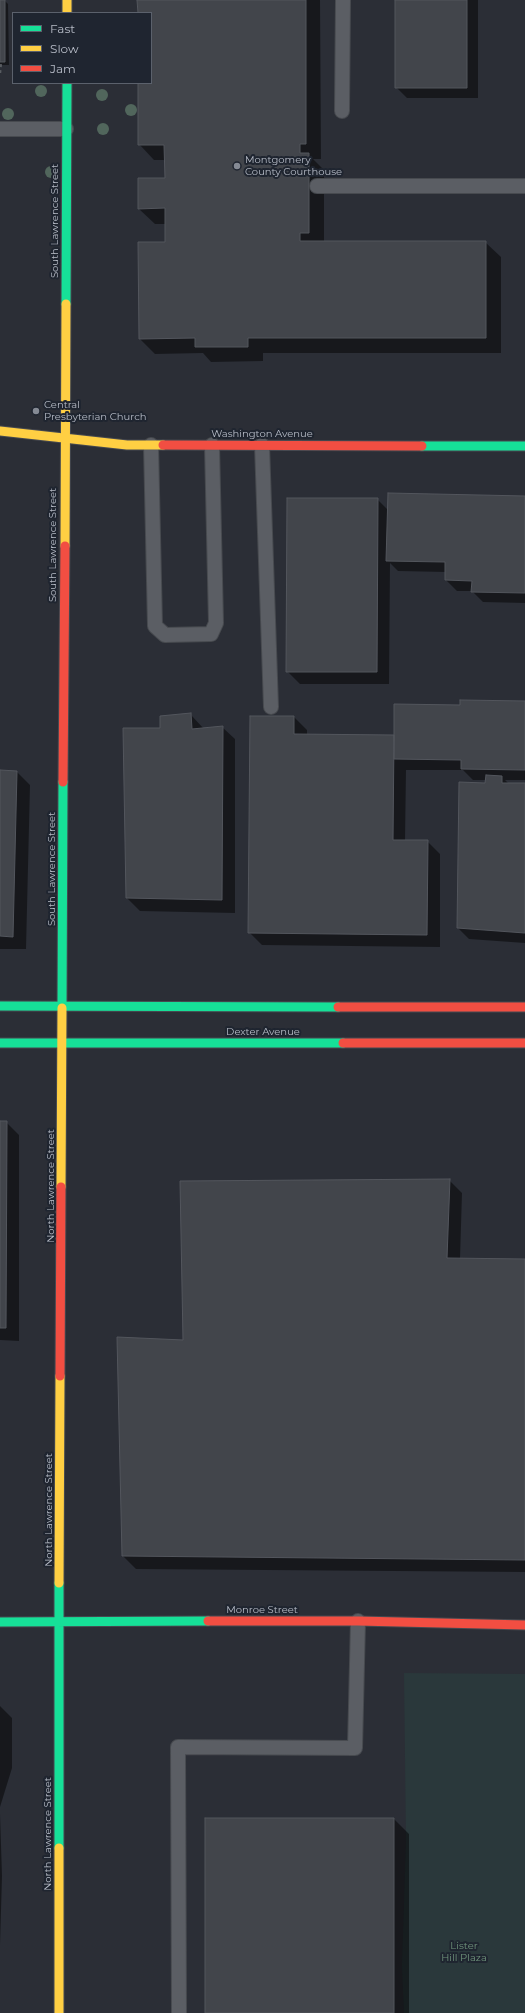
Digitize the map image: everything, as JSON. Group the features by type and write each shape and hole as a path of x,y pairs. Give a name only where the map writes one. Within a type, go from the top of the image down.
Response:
{"street":[{"path":"67,0 67,12"},
{"name":"South Lawrence Street","path":"63,1006 64,437 67,84"},
{"name":"Washington Avenue","path":"0,432 64,437 127,445 525,446"},
{"path":"0,1006 525,1007"},
{"name":"North Lawrence Street","path":"59,2013 59,1622 63,1006"},
{"name":"Dexter Avenue","path":"0,1043 525,1043"},
{"name":"Monroe Street","path":"0,1622 358,1621 525,1625"}],"lane":[{"path":"342,111 343,0"},
{"path":"0,129 66,129"},
{"path":"317,186 525,186"},
{"path":"151,445 155,626 166,635 211,634 216,624 212,445"},
{"path":"262,445 271,707"},
{"path":"179,2013 178,1747 355,1748 358,1621"}],"path":[{"path":"0,73 1,62"}],"green space":[{"name":"Lister Hill Plaza","path":"404,1673 525,1674 525,2013 404,2013 402,1966 406,1841"}],"building":[{"path":"0,0 5,0 5,62 0,62"},
{"name":"Montgomery County Courthouse","path":"137,0 306,0 306,144 300,144 300,153 309,153 309,233 300,233 300,241 486,241 486,338 248,338 248,347 195,347 195,338 139,339 138,242 165,242 165,208 138,209 138,178 165,178 164,145 138,145 138,84 152,84 152,12 138,12"},
{"path":"395,0 467,0 467,88 395,88"},
{"path":"388,493 525,496 525,593 471,592 472,581 445,580 445,562 386,561"},
{"path":"287,498 378,498 377,672 286,672"},
{"path":"460,700 525,701 525,770 461,769 461,760 394,759 394,704 460,705"},
{"path":"191,713 192,729 223,726 222,900 126,898 123,728 160,728 160,716"},
{"path":"250,716 294,716 294,734 394,735 393,840 428,840 427,935 248,933"},
{"path":"0,770 17,771 13,937 0,936"},
{"path":"486,775 502,776 502,783 525,783 525,933 457,928 459,782 485,783"},
{"path":"0,1121 7,1121 6,1328 0,1328"},
{"path":"450,1179 447,1258 525,1259 525,1560 122,1556 117,1337 183,1340 180,1181"},
{"path":"205,1818 394,1818 394,2013 205,2013"}],"traffic: fast":[{"path":"66,304 67,84"},
{"path":"422,446 525,446"},
{"path":"62,1008 63,782"},
{"path":"0,1006 338,1007"},
{"path":"0,1043 343,1043"},
{"path":"59,1583 59,1848"},
{"path":"0,1622 208,1621"}],"traffic: slow":[{"path":"67,0 67,12"},
{"path":"65,546 66,304"},
{"path":"0,431 127,445 163,445"},
{"path":"61,1187 62,1008"},
{"path":"59,1583 60,1376"},
{"path":"59,1848 59,2013"}],"traffic: jam":[{"path":"163,445 422,446"},
{"path":"63,782 65,546"},
{"path":"338,1007 525,1007"},
{"path":"343,1043 525,1043"},
{"path":"60,1376 61,1187"},
{"path":"208,1621 358,1621 525,1625"}],"place":[{"name":"Montgomery County Courthouse","path":"237,166"},
{"name":"Central Presbyterian Church","path":"36,411"}]}
